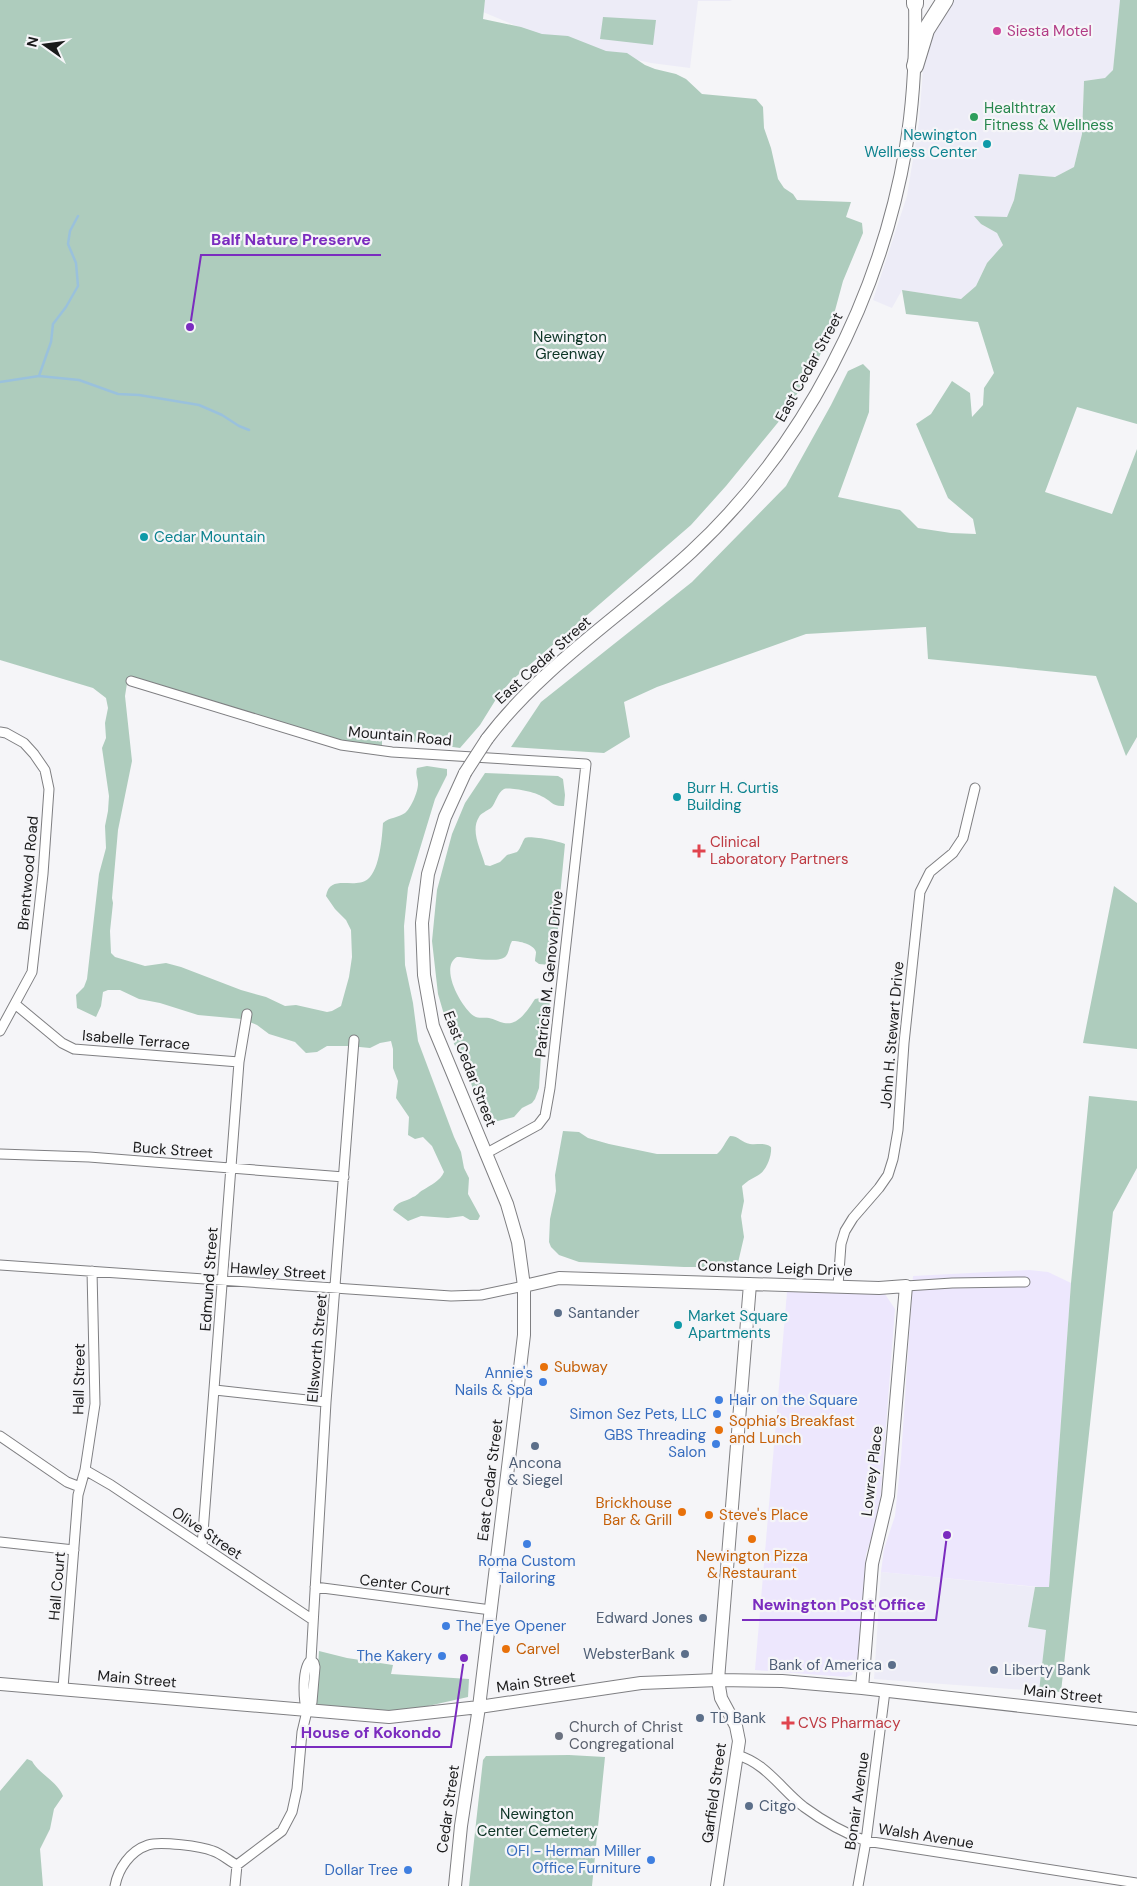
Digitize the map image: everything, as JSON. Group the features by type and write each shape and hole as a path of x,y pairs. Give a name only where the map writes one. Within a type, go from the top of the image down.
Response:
{"highway":[{"path":"914,66 926,30 944,0"}],"main road":[{"name":"East Cedar Street","path":"479,1706 524,1335 524,1286 518,1242 507,1204 433,1026 425,988 422,958 422,918 430,866 445,816 465,773 487,740 512,709 539,682 663,578 703,540 753,485 797,424 825,378 861,303 895,200 906,147 914,66 915,1"},
{"name":"Constance Leigh Drive","path":"524,1286 560,1278 879,1288 906,1286"},
{"name":"Garfield Street","path":"717,1886 739,1741 738,1732 721,1698 718,1680 750,1284"},
{"name":"Lowrey Place","path":"862,1688 873,1561 888,1496 906,1286"},
{"name":"Main Street","path":"0,1684 389,1717 641,1683 718,1680 782,1681 885,1690 1137,1719"},
{"name":"Cedar Street","path":"455,1886 461,1826 479,1706"}],"street":[{"name":"Mountain Road","path":"130,681 341,745 392,752 586,764"},
{"name":"Brentwood Road","path":"0,732 6,733 24,743 34,754 44,770 49,789 43,874 32,972 0,1031"},
{"name":"Patricia M. Genova Drive","path":"485,1154 533,1129 543,1120 546,1112 586,764"},
{"name":"John H. Stewart Drive","path":"838,1286 844,1230 888,1174 894,1159 920,892 930,872 956,850 964,838 975,788"},
{"name":"Isabelle Terrace","path":"15,1004 62,1043 74,1049 239,1062"},
{"name":"Edmund Street","path":"202,1546 224,1281 239,1062 247,1014"},
{"name":"Ellsworth Street","path":"237,1865 282,1830 292,1812 297,1789 302,1732 307,1711 304,1692 306,1666 310,1660 326,1402 354,1040"},
{"name":"Buck Street","path":"0,1154 89,1157 344,1177"},
{"name":"Hawley Street","path":"0,1265 451,1296 481,1295 524,1286"},
{"name":"Hall Street","path":"80,1487 85,1470 95,1404 92,1271"},
{"name":"Constance Leigh Drive","path":"906,1286 1025,1282"},
{"path":"215,1390 326,1402"},
{"path":"0,1436 67,1482 80,1487"},
{"name":"Olive Street","path":"85,1470 111,1484 313,1620"},
{"name":"Hall Court","path":"63,1688 80,1487"},
{"path":"0,1542 74,1550"},
{"name":"Center Court","path":"315,1587 491,1610"},
{"name":"Bonair Avenue","path":"858,1886 866,1840 885,1690"},
{"name":"Walsh Avenue","path":"737,1755 748,1758 758,1764 805,1808 837,1828 866,1840 1137,1883"},
{"path":"115,1886 118,1873 130,1856 148,1844 188,1844 213,1851 237,1865 235,1886"}],"shaded area":[{"path":"485,0 732,0 698,1 690,68 651,63 599,52 538,35 483,12"},
{"path":"949,0 1120,0 1113,70 1105,78 1084,81 1082,134 1074,167 1055,177 1019,174 1014,200 1007,218 975,216 981,224 997,233 1003,245 987,263 976,286 961,299 902,290 892,308 873,300 907,196 919,122 925,42"},
{"path":"1029,1270 1048,1272 1071,1283 1049,1588 881,1572 884,1549 895,1516 901,1458 913,1276"},
{"path":"787,1292 885,1294 895,1309 879,1517 866,1554 858,1658 852,1675 846,1677 755,1670"},
{"path":"881,1572 1035,1587 1028,1627 1046,1630 1039,1691 874,1679"}],"green space":[{"name":"Newington Greenway","path":"0,0 485,0 483,19 521,27 542,34 568,36 606,51 627,53 645,65 676,74 686,79 702,94 756,99 763,107 764,128 778,179 784,188 793,194 797,200 851,202 846,217 862,223 863,233 843,281 827,340 814,368 780,420 691,525 511,681 498,696 480,725 460,748 382,737 382,747 343,743 128,677 125,696 132,761 118,830 110,931 111,953 115,957 145,966 166,963 181,967 241,990 266,997 285,1006 296,1005 327,1012 341,1006 352,957 351,930 346,920 326,896 328,889 337,883 362,882 372,874 380,852 383,823 402,815 410,807 418,787 417,768 427,766 447,769 447,775 435,799 408,888 404,926 405,965 418,1041 461,1152 464,1168 469,1178 468,1194 480,1216 478,1220 470,1220 463,1216 448,1218 421,1216 408,1221 393,1210 399,1203 416,1196 435,1182 444,1172 432,1146 423,1137 415,1139 408,1135 409,1117 396,1098 398,1081 393,1068 391,1041 380,1043 370,1048 327,1046 317,1052 306,1053 295,1042 269,1034 257,1025 242,1019 198,1015 160,1003 139,999 120,990 103,992 101,1006 96,1017 77,1008 76,995 84,987 87,979 99,874 106,848 105,826 109,796 102,748 106,738 105,723 108,708 106,698 93,688 0,660"},
{"path":"1120,0 1137,0 1137,424 1077,407 1045,492 1112,514 1137,449 1137,737 1126,756 1096,676 928,659 926,627 806,634 657,687 624,702 630,737 604,753 511,747 541,702 692,582 786,486 848,371 863,364 870,371 869,412 838,497 900,510 918,528 951,533 976,534 973,519 948,498 916,424 931,414 952,381 970,393 972,417 983,405 984,388 994,373 978,322 906,314 902,290 961,299 976,286 987,263 1003,245 997,233 981,224 974,216 1007,217 1014,200 1019,174 1055,177 1074,167 1082,134 1084,81 1105,78 1113,70"},
{"path":"603,17 656,20 653,45 600,39"},
{"path":"485,773 558,776 563,779 565,795 564,806 560,806 534,793 517,789 504,789 491,808 481,814 477,822 477,841 485,865 490,866 500,862 507,855 517,852 525,838 528,837 565,844 558,916 558,939 550,965 539,964 535,961 535,949 529,945 512,941 507,955 503,958 490,960 457,957 452,962 450,969 451,978 458,996 476,1017 489,1018 502,1023 514,1022 526,1012 535,999 545,997 550,1000 547,1033 541,1055 539,1088 535,1099 532,1103 522,1108 514,1117 498,1121 487,1120 480,1110 468,1074 450,1035 438,994 432,941 437,890 452,834 465,803"},
{"path":"1114,886 1137,903 1137,1049 1083,1043"},
{"path":"1089,1096 1137,1101 1137,1168 1113,1212 1061,1692 1039,1691 1046,1630 1028,1627 1035,1587 1049,1587 1071,1283"},
{"path":"563,1131 579,1132 588,1138 609,1144 657,1154 717,1154 730,1136 747,1143 763,1144 771,1147 770,1158 765,1169 742,1186 744,1201 741,1216 744,1237 737,1267 684,1267 579,1262 559,1255 549,1242 550,1219 556,1191 555,1175"},
{"path":"319,1651 347,1658 393,1665 391,1674 469,1679 468,1697 393,1712 318,1708 316,1700"},
{"name":"Newington Center Cemetery","path":"569,1755 605,1757 592,1886 469,1886 483,1760 486,1756"},
{"path":"27,1759 32,1761 57,1786 63,1796 54,1809 50,1829 40,1849 43,1886 0,1886 0,1791"}],"waterway":[{"path":"39,376 51,342 53,324 66,307 78,286 76,263 68,244 70,231 78,216"},
{"path":"0,382 39,376 79,380 118,394 139,395 199,405 249,430"}],"place":[{"name":"Siesta Motel","path":"997,31"},
{"name":"Healthtrax Fitness & Wellness","path":"974,117"},
{"name":"Newington Wellness Center","path":"987,144"},
{"name":"Balf Nature Preserve","path":"190,327"},
{"name":"Cedar Mountain","path":"144,537"},
{"name":"Burr H. Curtis Building","path":"677,797"},
{"name":"Clinical Laboratory Partners","path":"699,851"},
{"name":"Santander","path":"558,1313"},
{"name":"Market Square Apartments","path":"678,1325"},
{"name":"Subway","path":"544,1367"},
{"name":"Annie's Nails & Spa","path":"543,1382"},
{"name":"Hair on the Square","path":"719,1400"},
{"name":"Simon Sez Pets, LLC","path":"717,1414"},
{"name":"Sophia’s Breakfast and Lunch","path":"719,1430"},
{"name":"GBS Threading Salon","path":"716,1444"},
{"name":"Ancona & Siegel","path":"535,1446"},
{"name":"Brickhouse Bar & Grill","path":"682,1512"},
{"name":"Steve's Place","path":"709,1515"},
{"name":"Newington Post Office","path":"947,1535"},
{"name":"Newington Pizza & Restaurant","path":"752,1539"},
{"name":"Roma Custom Tailoring","path":"527,1544"},
{"name":"Edward Jones","path":"703,1618"},
{"name":"The Eye Opener","path":"446,1626"},
{"name":"Carvel","path":"506,1649"},
{"name":"WebsterBank","path":"685,1654"},
{"name":"The Kakery","path":"442,1656"},
{"name":"House of Kokondo","path":"464,1658"},
{"name":"Bank of America","path":"892,1665"},
{"name":"Liberty Bank","path":"994,1670"},
{"name":"TD Bank","path":"700,1718"},
{"name":"CVS Pharmacy","path":"788,1723"},
{"name":"Church of Christ Congregational","path":"559,1736"},
{"name":"Citgo","path":"749,1806"},
{"name":"OFI - Herman Miller Office Furniture","path":"651,1860"},
{"name":"Dollar Tree","path":"408,1870"}]}
